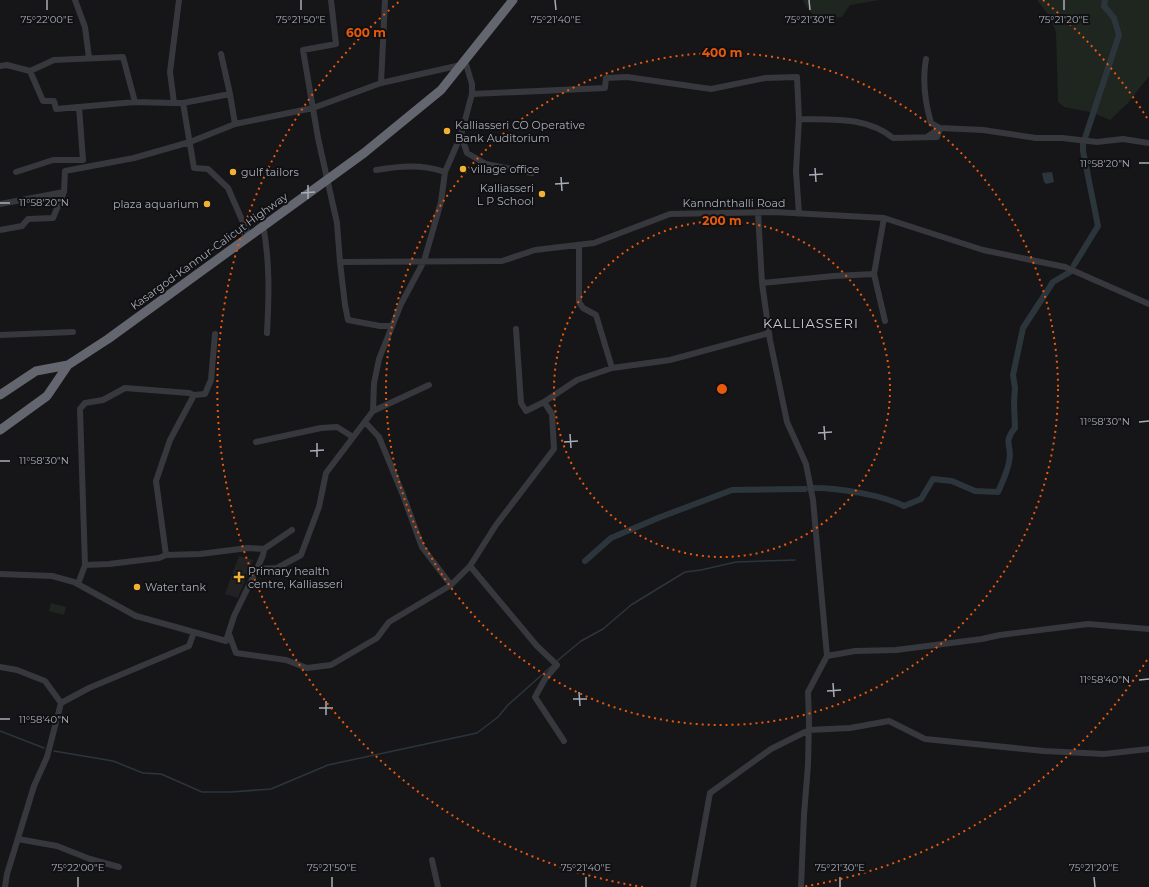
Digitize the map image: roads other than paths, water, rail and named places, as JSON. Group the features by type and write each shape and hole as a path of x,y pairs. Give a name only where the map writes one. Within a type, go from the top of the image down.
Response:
{"highway":[{"name":"Kasargod-Kannur-Calicut Highway","path":"0,430 47,396 68,365 162,301 263,225 364,153 441,90 513,0"},
{"name":"Kasargod-Kannur-Calicut Highway","path":"0,395 36,371 68,365"}],"street":[{"path":"75,0 85,27 89,58"},
{"path":"174,103 170,72 179,0"},
{"path":"331,0 336,44 303,50 313,108 337,223 344,305 348,320 380,326 392,326"},
{"path":"381,83 385,0"},
{"path":"222,54 235,124"},
{"path":"0,66 7,65 30,71 54,60 123,57 135,102"},
{"path":"926,58 924,72 926,104 931,123 940,128 983,130 1036,138 1062,138 1097,142 1124,139 1149,143"},
{"path":"0,230 22,226 28,219 53,218 64,192 65,171 134,158 190,142 235,124 313,108 381,83 463,63 472,84 472,94 461,135 445,172 441,202 424,261 401,304 379,359 374,383 373,411"},
{"path":"30,71 43,101 54,101 56,109 135,102 183,103 230,94"},
{"path":"472,94 605,88 606,78 613,77 627,77 711,89 765,78 796,76 799,119 796,171 799,214"},
{"path":"183,103 194,168 208,169 228,188 249,236"},
{"path":"16,172 53,160 83,160 79,107"},
{"path":"799,119 861,122 883,130 894,138 937,137 940,128"},
{"path":"461,135 467,153 486,164 532,173"},
{"path":"376,170 408,166 430,167 445,172"},
{"path":"0,204 64,192"},
{"path":"758,212 762,283 769,332 787,422 806,464 811,493 827,656 808,692 809,730 801,887"},
{"name":"Kanndnthalli Road","path":"340,262 502,261 535,250 594,243 670,214 758,212 884,218 983,250 1065,267 1149,304"},
{"path":"884,218 874,274 885,321"},
{"path":"263,225 268,252 269,290 267,333"},
{"path":"579,244 579,302 583,308 596,315 612,368"},
{"path":"762,283 834,276 874,274"},
{"path":"516,329 521,403 526,411 544,402 577,380 612,368 670,360 769,332"},
{"path":"0,335 72,332"},
{"path":"78,584 85,565 80,409 85,403 103,400 125,388 189,393 194,395 204,394 211,380 215,334"},
{"path":"257,569 277,568 301,555 319,507 326,473 373,411 430,385"},
{"path":"166,555 156,481 170,440 194,395"},
{"path":"229,634 236,653 286,660 307,668 331,665 377,638 389,622 451,586 470,566 496,525 554,449 552,414 544,402"},
{"path":"365,422 379,437 422,546 451,586"},
{"path":"256,442 320,428 337,427 353,437"},
{"path":"85,565 109,564 159,558 166,555 200,554 248,548 264,549 292,530"},
{"path":"0,574 52,576 78,584 136,616 226,641 234,616 263,556 264,549"},
{"path":"470,566 537,646 554,662 535,697 564,741"},
{"path":"827,656 856,651 896,650 1088,624 1149,629"},
{"path":"5,887 34,786 47,757 61,703 89,688 189,646 194,632"},
{"path":"0,668 17,670 45,681 61,703"},
{"path":"693,887 710,793 771,749 809,730 850,728 889,721 925,739 1044,751 1104,754 1149,749"},
{"path":"18,839 57,846 90,859 119,867"},
{"path":"432,860 438,887"}],"waterway":[{"path":"1085,138 1119,35 1114,18 1104,6 1105,0"},
{"path":"1085,136 1089,128"},
{"path":"1074,265 1098,226 1083,151 1083,143"},
{"path":"814,488 836,489 872,495 904,506 921,499 933,479 952,481 975,491 998,492 1006,474 1009,462 1009,437 1015,428 1015,388 1013,375 1023,328 1053,282 1070,272"},
{"path":"585,561 611,538 658,518 732,490 805,489"},
{"path":"557,661 581,641 603,629 631,605 685,572 736,562 795,560"},
{"path":"54,751 113,761 143,773 161,774 202,792 231,792 271,789 328,765 477,733 498,717 508,705 554,664"},
{"path":"0,731 44,748"}],"place":[{"name":"Kalliasseri CO Operative Bank Auditorium","path":"447,131"},
{"name":"village office","path":"463,169"},
{"name":"gulf tailors","path":"233,172"},
{"name":"Kalliasseri L P School","path":"542,194"},
{"name":"plaza aquarium","path":"207,204"},
{"name":"Primary health centre, Kalliasseri","path":"239,577"},
{"name":"Water tank","path":"137,587"}],"district":[{"name":"KALLIASSERI","path":"811,323"}]}
